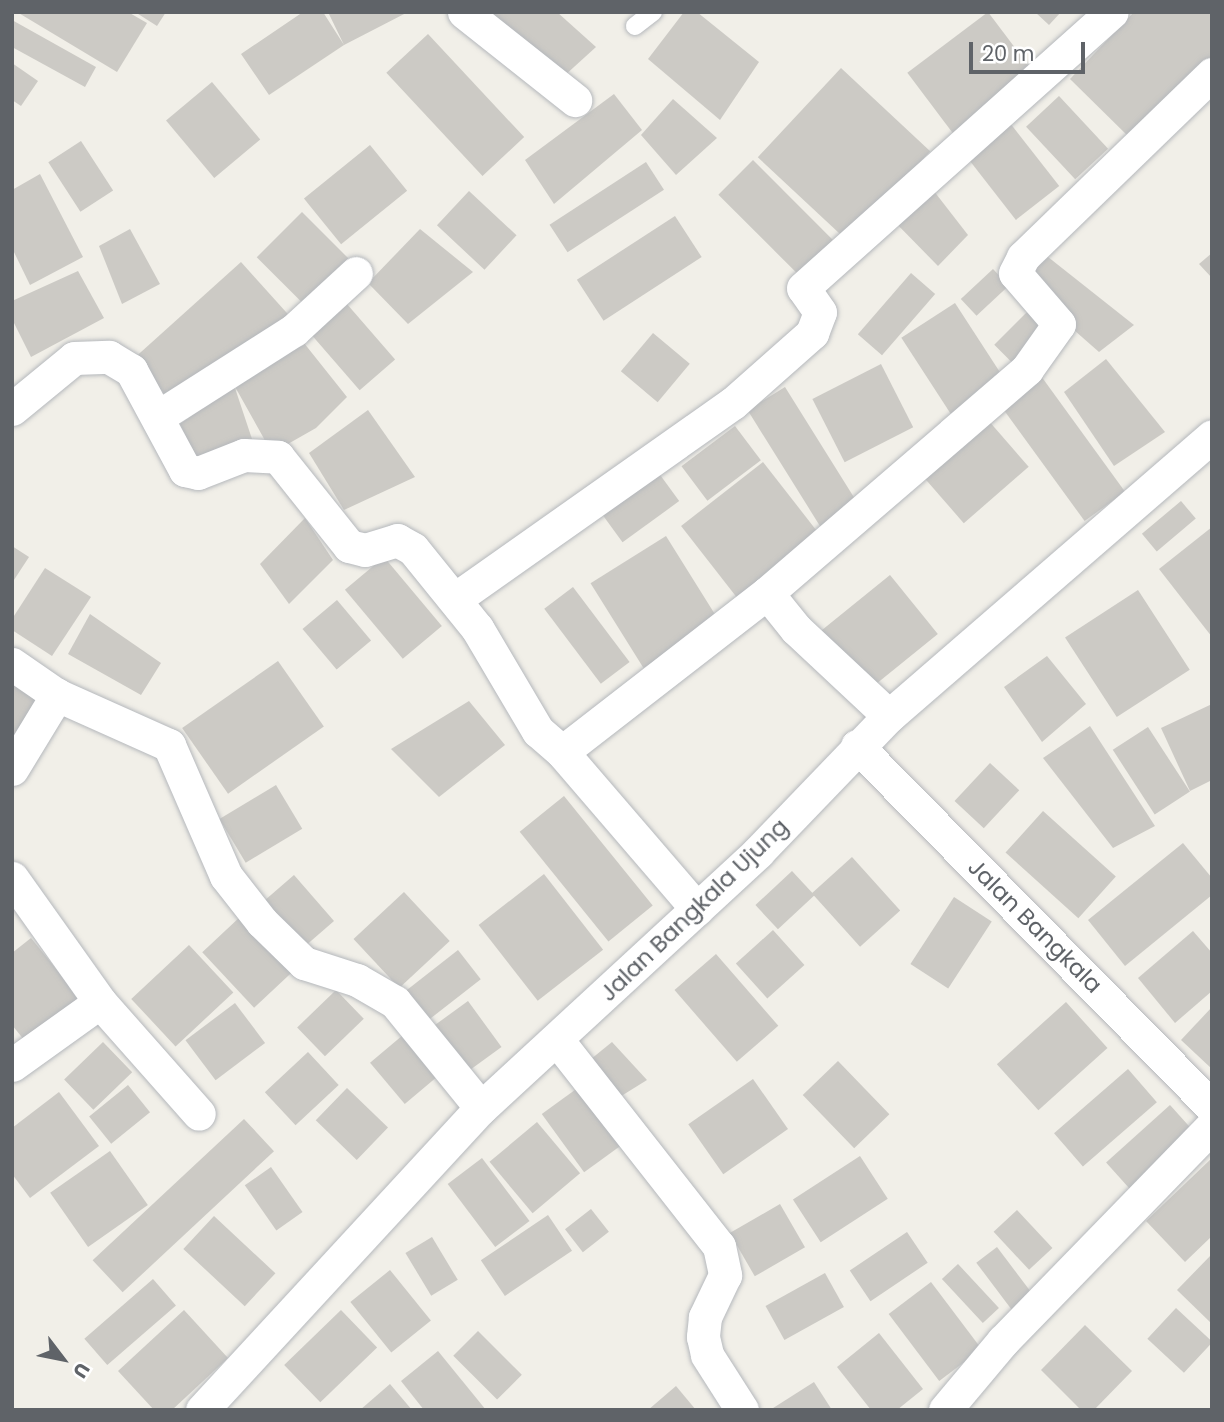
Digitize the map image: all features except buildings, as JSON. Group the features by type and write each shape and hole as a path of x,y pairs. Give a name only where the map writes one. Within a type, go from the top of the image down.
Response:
{"street":[{"path":"464,12 575,100"},
{"path":"455,599 733,403 813,333 820,312 803,288 1112,12"},
{"path":"562,752 767,593 1027,369 1059,324 1015,273 1023,257 1212,74"},
{"path":"159,416 293,330 356,273"},
{"path":"12,409 45,377 74,358 92,355 109,357 131,369 159,416 185,470 198,473 244,455 278,457 349,547 365,550 397,540 406,543 455,599 524,711 697,909"},
{"name":"Jalan Bangkala Ujung","path":"201,1410 481,1108 558,1041 697,909 889,716 1210,442"},
{"path":"767,593 796,629 889,716"},
{"path":"12,664 57,695 169,744 226,876 262,922 304,963 357,980 395,1002 481,1108"},
{"path":"12,769 57,695"},
{"name":"Jalan Bangkala","path":"858,746 1212,1107"},
{"path":"12,878 100,1002 199,1114"},
{"path":"12,1065 100,1002"},
{"path":"558,1041 719,1246 725,1275 705,1317 703,1337 708,1356 742,1410"},
{"path":"945,1410 1003,1341 1212,1126"}],"lane":[{"path":"635,26 653,12"}]}
